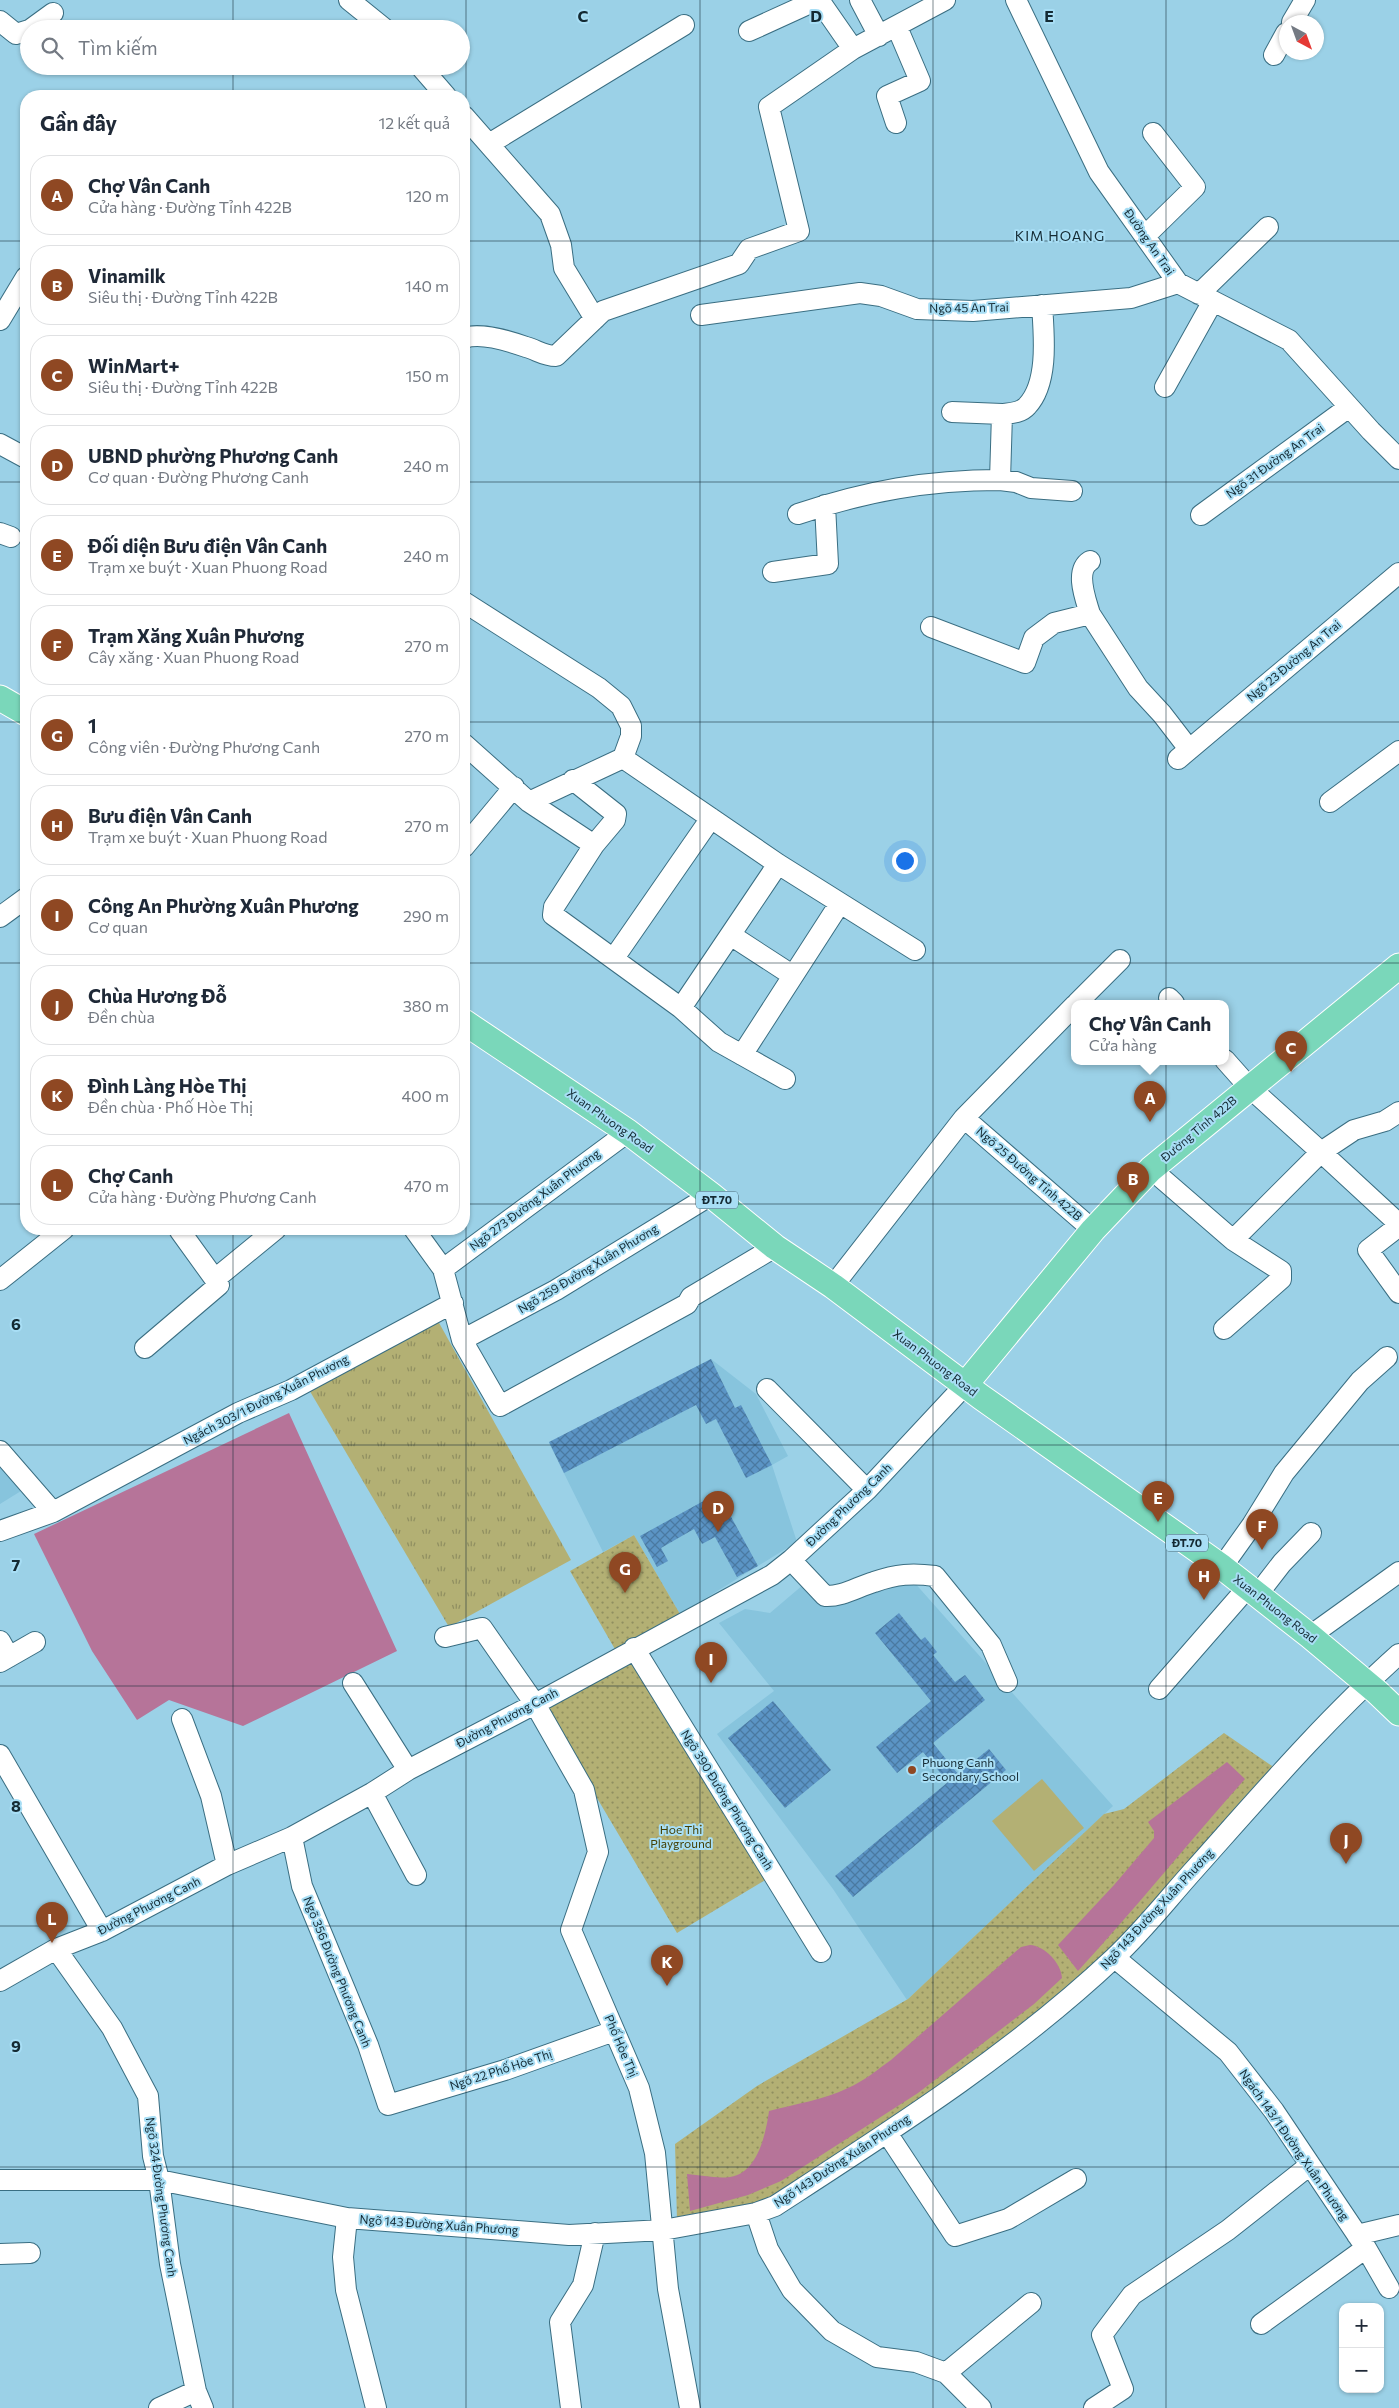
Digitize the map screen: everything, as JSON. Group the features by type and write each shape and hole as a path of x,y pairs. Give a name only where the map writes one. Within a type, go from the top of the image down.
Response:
{"main road":[{"path":"0,698 20,710"},
{"name":"Đường Tỉnh 422B","path":"965,1385 1093,1230 1151,1169 1399,966"},
{"name":"Xuan Phuong Road","path":"470,1028 628,1132 711,1195 775,1247 833,1286 965,1385 1222,1568 1310,1636 1399,1713"}],"street":[{"path":"349,0 374,20"},
{"path":"749,31 818,0 853,49"},
{"path":"860,0 879,36"},
{"path":"470,338 483,337 524,346 542,354 556,356 603,311 739,264 749,249 799,231 769,107 853,49 944,0"},
{"path":"1296,15 1305,0"},
{"name":"Đường An Trai","path":"1019,1 1099,172 1178,283 1289,340 1399,459"},
{"path":"43,20 53,13"},
{"path":"0,22 16,34 20,33"},
{"path":"489,144 684,24"},
{"path":"896,123 887,96 920,81 897,27"},
{"path":"1274,55 1279,46"},
{"path":"428,75 441,90"},
{"path":"470,123 550,214 561,245 564,268 590,324"},
{"path":"1145,236 1195,188 1153,133"},
{"path":"1165,386 1206,297 1268,227"},
{"name":"Ngõ 45 An Trai","path":"701,315 860,293 881,296 917,309 973,311 1131,298 1178,283"},
{"path":"0,320 20,287"},
{"path":"952,412 1002,414 1017,412 1027,407 1037,390 1044,346 1042,305"},
{"name":"Ngõ 31 Đường An Trai","path":"1201,515 1349,407"},
{"path":"1002,414 1008,481"},
{"path":"0,444 20,455"},
{"path":"798,514 888,489 946,481 1008,481 1031,488 1072,486"},
{"path":"774,572 828,564 825,505"},
{"name":"Ngõ 23 Đường An Trai","path":"1090,561 1086,564 1083,574 1083,592 1090,614 1138,688 1162,714 1184,754 1399,573"},
{"path":"470,606 599,688 620,706 631,726 631,736 623,758 529,802"},
{"path":"931,627 1025,662 1034,638 1054,623 1090,614"},
{"path":"470,749 529,802 594,845"},
{"path":"1330,802 1399,751"},
{"path":"623,758 778,864 915,950"},
{"path":"573,780 616,814 615,820 594,845 554,907 553,915 681,1008 719,1042 785,1078"},
{"path":"470,840 514,787"},
{"path":"614,958 711,818"},
{"path":"681,1008 732,936 778,864"},
{"path":"0,917 20,902"},
{"path":"742,1055 840,903"},
{"path":"732,936 792,975"},
{"path":"1080,1000 1120,960"},
{"path":"833,1286 964,1118 1071,1009"},
{"path":"1229,1064 1249,1087 1399,1225 1368,1250 1399,1293"},
{"path":"1233,1240 1321,1152 1354,1130 1385,1121 1399,1112"},
{"name":"Ngõ 25 Đường Tỉnh 422B","path":"964,1118 1093,1230"},
{"name":"Ngõ 273 Đường Xuân Phương","path":"443,1269 628,1132"},
{"path":"1151,1169 1233,1240 1281,1270 1282,1279 1224,1329"},
{"name":"Ngõ 259 Đường Xuân Phương","path":"462,1340 556,1290 711,1195"},
{"path":"3,1272 55,1235"},
{"path":"145,1348 218,1285 183,1235"},
{"path":"215,1279 269,1235"},
{"path":"418,1235 443,1269 462,1340 500,1406 687,1304 691,1296 775,1247"},
{"name":"Ngách 303/1 Đường Xuân Phương","path":"0,1531 53,1512 238,1413 291,1390 453,1303"},
{"path":"1222,1568 1252,1525 1284,1473 1360,1381 1388,1357"},
{"name":"Đường Phương Canh","path":"0,1981 56,1949 102,1931 227,1866 292,1837 372,1794 408,1770 535,1704 634,1648 772,1575 867,1490 965,1385"},
{"path":"767,1389 867,1490"},
{"path":"0,1451 53,1512"},
{"path":"1159,1689 1311,1533"},
{"path":"791,1560 825,1596 835,1596 873,1582 910,1572 935,1576 991,1645 1007,1682"},
{"path":"1310,1636 1399,1572"},
{"name":"Phố Hòe Thị","path":"445,1637 482,1628 535,1704 584,1790 598,1852 572,1930 639,2088 655,2152 668,2289 690,2408"},
{"path":"3,1654 35,1642"},
{"name":"Ngõ 390 Đường Phương Canh","path":"634,1648 821,1952"},
{"name":"Ngõ 143 Đường Xuân Phương","path":"0,2180 159,2180 347,2218 569,2235 663,2230 756,2213 775,2206 887,2133 1000,2054 1114,1958 1293,1757 1366,1683 1399,1654"},
{"path":"353,1683 408,1770"},
{"path":"182,1719 211,1796 227,1866"},
{"path":"0,1755 102,1931"},
{"path":"372,1794 416,1875"},
{"name":"Ngõ 356 Đường Phương Canh","path":"292,1837 302,1886 368,2045 388,2105"},
{"name":"Ngõ 324 Đường Phương Canh","path":"56,1949 112,2028 148,2096 153,2156 159,2180 170,2264 200,2399"},
{"name":"Ngách 143/1 Đường Xuân Phương","path":"1114,1958 1228,2052 1274,2111 1362,2241 1389,2288"},
{"name":"Ngõ 22 Phố Hòe Thị","path":"388,2105 505,2070 614,2031"},
{"path":"887,2133 955,2236 1008,2219 1076,2179"},
{"path":"1094,2408 1123,2389 1102,2335 1132,2295 1228,2230 1310,2165"},
{"path":"756,2213 768,2249 792,2290 832,2331 877,2357 916,2362 946,2373 981,2408"},
{"path":"347,2218 342,2257 346,2290 376,2408"},
{"path":"1261,2324 1362,2241 1399,2225"},
{"path":"571,2408 560,2322 583,2285 595,2233"},
{"path":"0,2254 30,2253"},
{"path":"946,2373 1030,2303"},
{"path":"159,2408 200,2399"}],"shaded area":[{"path":"711,1359 756,1394 788,1456 772,1465 797,1542 680,1614 634,1535 603,1552 549,1443"},
{"path":"289,1413 397,1651 243,1726 169,1700 137,1720 92,1651 34,1534"},
{"path":"0,1467 21,1491 0,1504"},
{"name":"Phuong Canh Secondary School","path":"810,1579 834,1605 913,1581 1113,1806 907,2000 833,1889 717,1734 774,1691 719,1623 745,1609 770,1613"},
{"path":"1227,1762 1245,1779 1078,1971 1058,1945 1114,1885 1154,1838 1154,1831 1148,1822"},
{"path":"1030,1945 1041,1948 1051,1956 1059,1967 1062,1978 1034,2004 918,2093 781,2181 748,2195 690,2211 687,2174 720,2178 740,2174 754,2160 759,2151 766,2130 769,2111 829,2096 865,2079 891,2060 1021,1947"}],"green space":[{"path":"438,1321 571,1560 449,1627 308,1388"},
{"path":"634,1535 680,1614 616,1651 570,1571"},
{"name":"Hoe Thi Playground","path":"633,1654 767,1879 677,1933 543,1707"},
{"path":"1224,1733 1275,1768 1113,1953 999,2053 776,2202 677,2221 675,2144 757,2086 908,1999 1104,1814 1124,1809"},
{"path":"1042,1779 1084,1828 1034,1871 992,1821"}],"building":[{"path":"711,1359 735,1408 741,1405 772,1465 746,1478 716,1419 706,1424 696,1405 564,1473 549,1442"},
{"path":"718,1493 758,1566 737,1577 715,1537 702,1544 694,1529 661,1548 668,1561 657,1567 640,1536"},
{"path":"899,1613 921,1640 925,1637 937,1652 933,1655 955,1682 965,1675 985,1700 933,1743 958,1774 989,1749 1006,1770 853,1897 835,1876 948,1782 923,1752 897,1773 876,1747 931,1701 875,1633"},
{"path":"773,1701 831,1770 785,1808 728,1738"}],"place":[{"name":"WinMart+","path":"1291,1072"},
{"name":"Chợ Vân Canh","path":"1150,1122"},
{"name":"Vinamilk","path":"1133,1203"},
{"name":"Đối diện Bưu điện Vân Canh","path":"1158,1522"},
{"name":"UBND phường Phương Canh","path":"718,1532"},
{"name":"Trạm Xăng Xuân Phương","path":"1262,1550"},
{"name":"1","path":"625,1593"},
{"name":"Bưu điện Vân Canh","path":"1204,1600"},
{"name":"Công An Phường Xuân Phương","path":"711,1683"},
{"name":"Phuong Canh Secondary School","path":"912,1770"},
{"name":"Chùa Hương Đỗ","path":"1346,1864"},
{"name":"Chợ Canh","path":"52,1943"},
{"name":"Đình Làng Hòe Thị","path":"667,1986"}],"district":[{"name":"KIM HOANG","path":"1060,236"}]}
